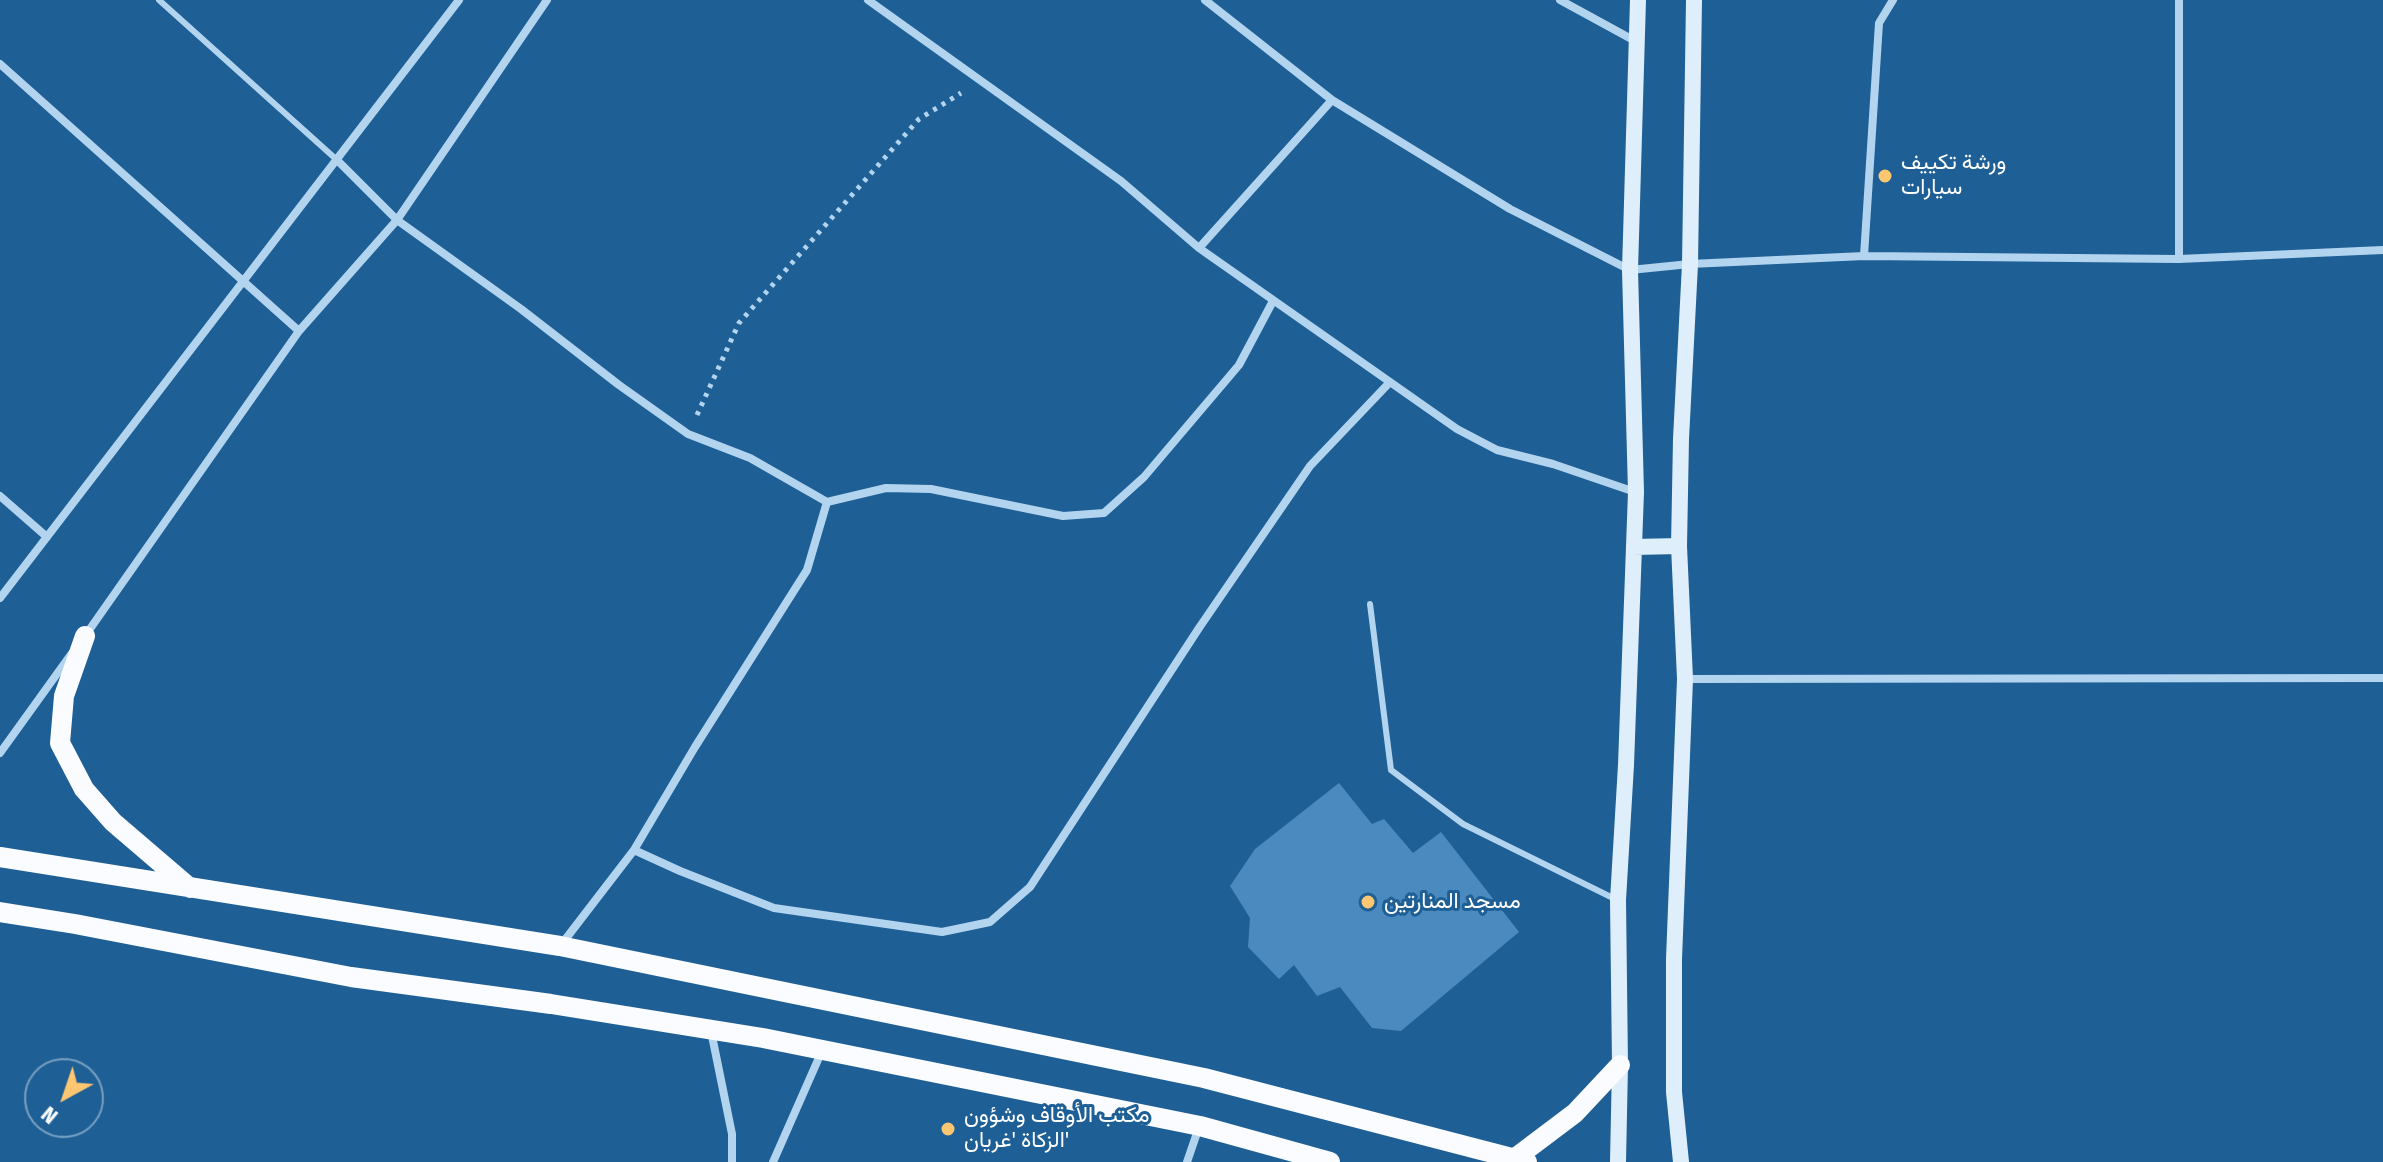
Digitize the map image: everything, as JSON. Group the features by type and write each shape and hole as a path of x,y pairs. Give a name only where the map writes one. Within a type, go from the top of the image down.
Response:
{"main road":[{"path":"1618,1162 1618,900 1636,492 1630,270 1638,0"},
{"path":"1681,1162 1674,1092 1674,959 1685,679 1679,546 1690,264 1694,0"},
{"path":"1634,547 1679,546"},
{"path":"85,636 64,696 60,743 84,789 113,822 190,888"},
{"path":"0,857 560,946 1204,1078 1521,1160 1575,1113 1620,1065"},
{"path":"0,912 351,977 551,1004 822,1050 1200,1126 1330,1162"}],"street":[{"path":"0,598 459,0"},
{"path":"0,753 299,331 397,220 547,0"},
{"path":"868,0 1121,181 1199,248 1457,429 1497,450 1553,464 1636,492"},
{"path":"1205,0 1332,100 1510,209 1630,270 1690,264 1864,256 2179,259 2383,250"},
{"path":"1560,0 1637,42"},
{"path":"1864,256 1879,23 1893,0"},
{"path":"2179,0 2179,259"},
{"path":"0,64 299,331"},
{"path":"1199,248 1332,100"},
{"path":"337,160 397,220 688,434 750,458 827,502 886,488 931,489 1063,516 1104,513 1144,477 1239,365 1273,301"},
{"path":"634,850 774,908 942,932 990,922 1030,887 1199,628 1310,466 1390,382"},
{"path":"0,496 47,537"},
{"path":"560,946 634,850 807,570 827,502"},
{"path":"1685,679 2383,678"},
{"path":"710,1030 732,1134 732,1162"},
{"path":"773,1162 822,1050"},
{"path":"1187,1162 1200,1126"}],"lane":[{"path":"159,0 337,160"},
{"path":"1370,604 1391,770 1463,824 1618,900"}],"path":[{"path":"688,434 739,323 919,119 982,80"}],"building":[{"name":"مسجد المنارتين","path":"1339,783 1372,824 1384,819 1413,853 1441,832 1519,932 1401,1031 1372,1028 1340,987 1317,996 1294,965 1279,979 1248,947 1250,918 1230,886 1255,849"}],"place":[{"name":"ورشة تكييف سيارات","path":"1885,176"},
{"name":"مسجد المنارتين","path":"1368,902"},
{"name":"مكتب الأوقاف وشؤون الزكاة 'غريان'","path":"948,1129"}]}
